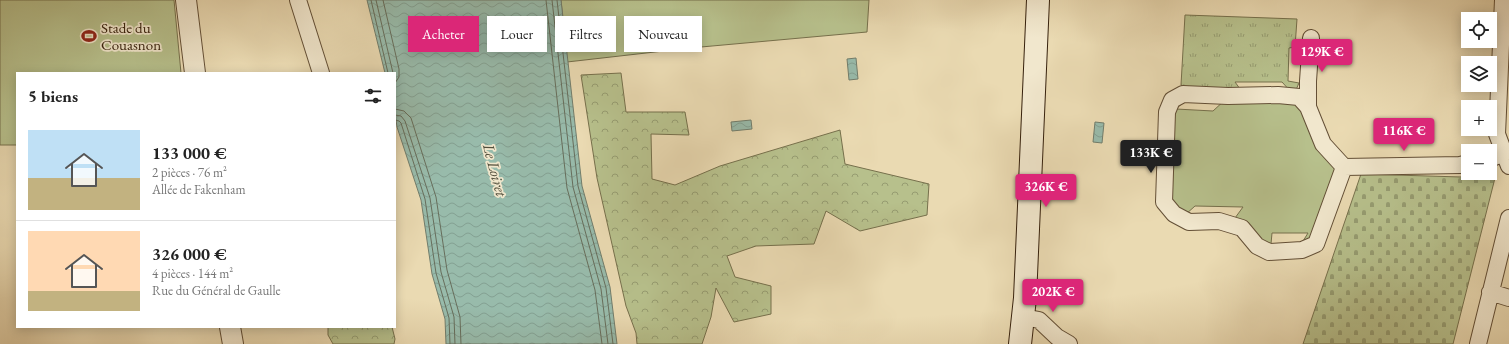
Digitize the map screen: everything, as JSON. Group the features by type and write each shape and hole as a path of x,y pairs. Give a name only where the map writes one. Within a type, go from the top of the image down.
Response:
{"main road":[{"path":"1020,344 1023,317 1038,0"}],"street":[{"path":"186,0 195,72"},
{"path":"298,0 321,72"},
{"path":"1501,159 1498,134 1503,0"},
{"path":"1308,108 1311,38"},
{"path":"1344,167 1316,244 1302,250 1269,252 1258,246 1242,228 1219,221 1189,222 1174,214 1164,202 1167,112 1172,100 1183,94 1228,96 1278,95 1299,97 1308,108 1323,144 1344,167 1461,165"},
{"path":"1478,344 1509,218"},
{"path":"1490,292 1509,298"},
{"path":"1023,317 1039,320 1057,337 1069,344"},
{"path":"230,328 233,344"}],"green space":[{"name":"Stade du Couasnon","path":"0,0 174,0 181,72 16,72 16,145 0,145"},
{"path":"561,0 869,0 867,32 702,47 702,16 624,16 624,52 655,52 567,62 566,52 616,52 616,16 563,16"},
{"path":"1185,15 1297,19 1295,47 1289,48 1288,81 1299,83 1295,92 1292,93 1282,82 1235,82 1243,93 1186,88 1181,85"},
{"path":"621,73 626,112 685,112 689,135 651,134 652,179 675,185 720,166 840,130 845,164 929,184 927,215 860,231 826,211 814,244 756,246 727,256 735,277 771,286 771,314 734,322 716,288 711,317 702,344 637,344 636,333 626,306 597,178 581,75"},
{"path":"1187,99 1176,109 1213,111 1226,99 1293,103 1300,107 1337,170 1313,242 1300,246 1308,233 1272,233 1271,244 1265,242 1235,218 1243,207 1195,206 1185,215 1170,199 1173,108"},
{"path":"1361,174 1461,177 1461,180 1494,180 1453,344 1303,344"},
{"path":"328,328 392,328 395,339 394,344 333,344 328,335"}],"water":[{"name":"Le Loiret","path":"367,0 561,0 563,16 555,16 555,52 567,52 582,186 610,287 617,344 446,344 445,319 432,274 421,200 397,127 396,72 385,72"},
{"path":"856,58 858,79 849,80 847,59"},
{"path":"751,120 752,129 732,131 731,122"},
{"path":"1095,122 1104,123 1102,143 1093,142"}],"place":[{"name":"Stade du Couasnon","path":"89,36"}]}
